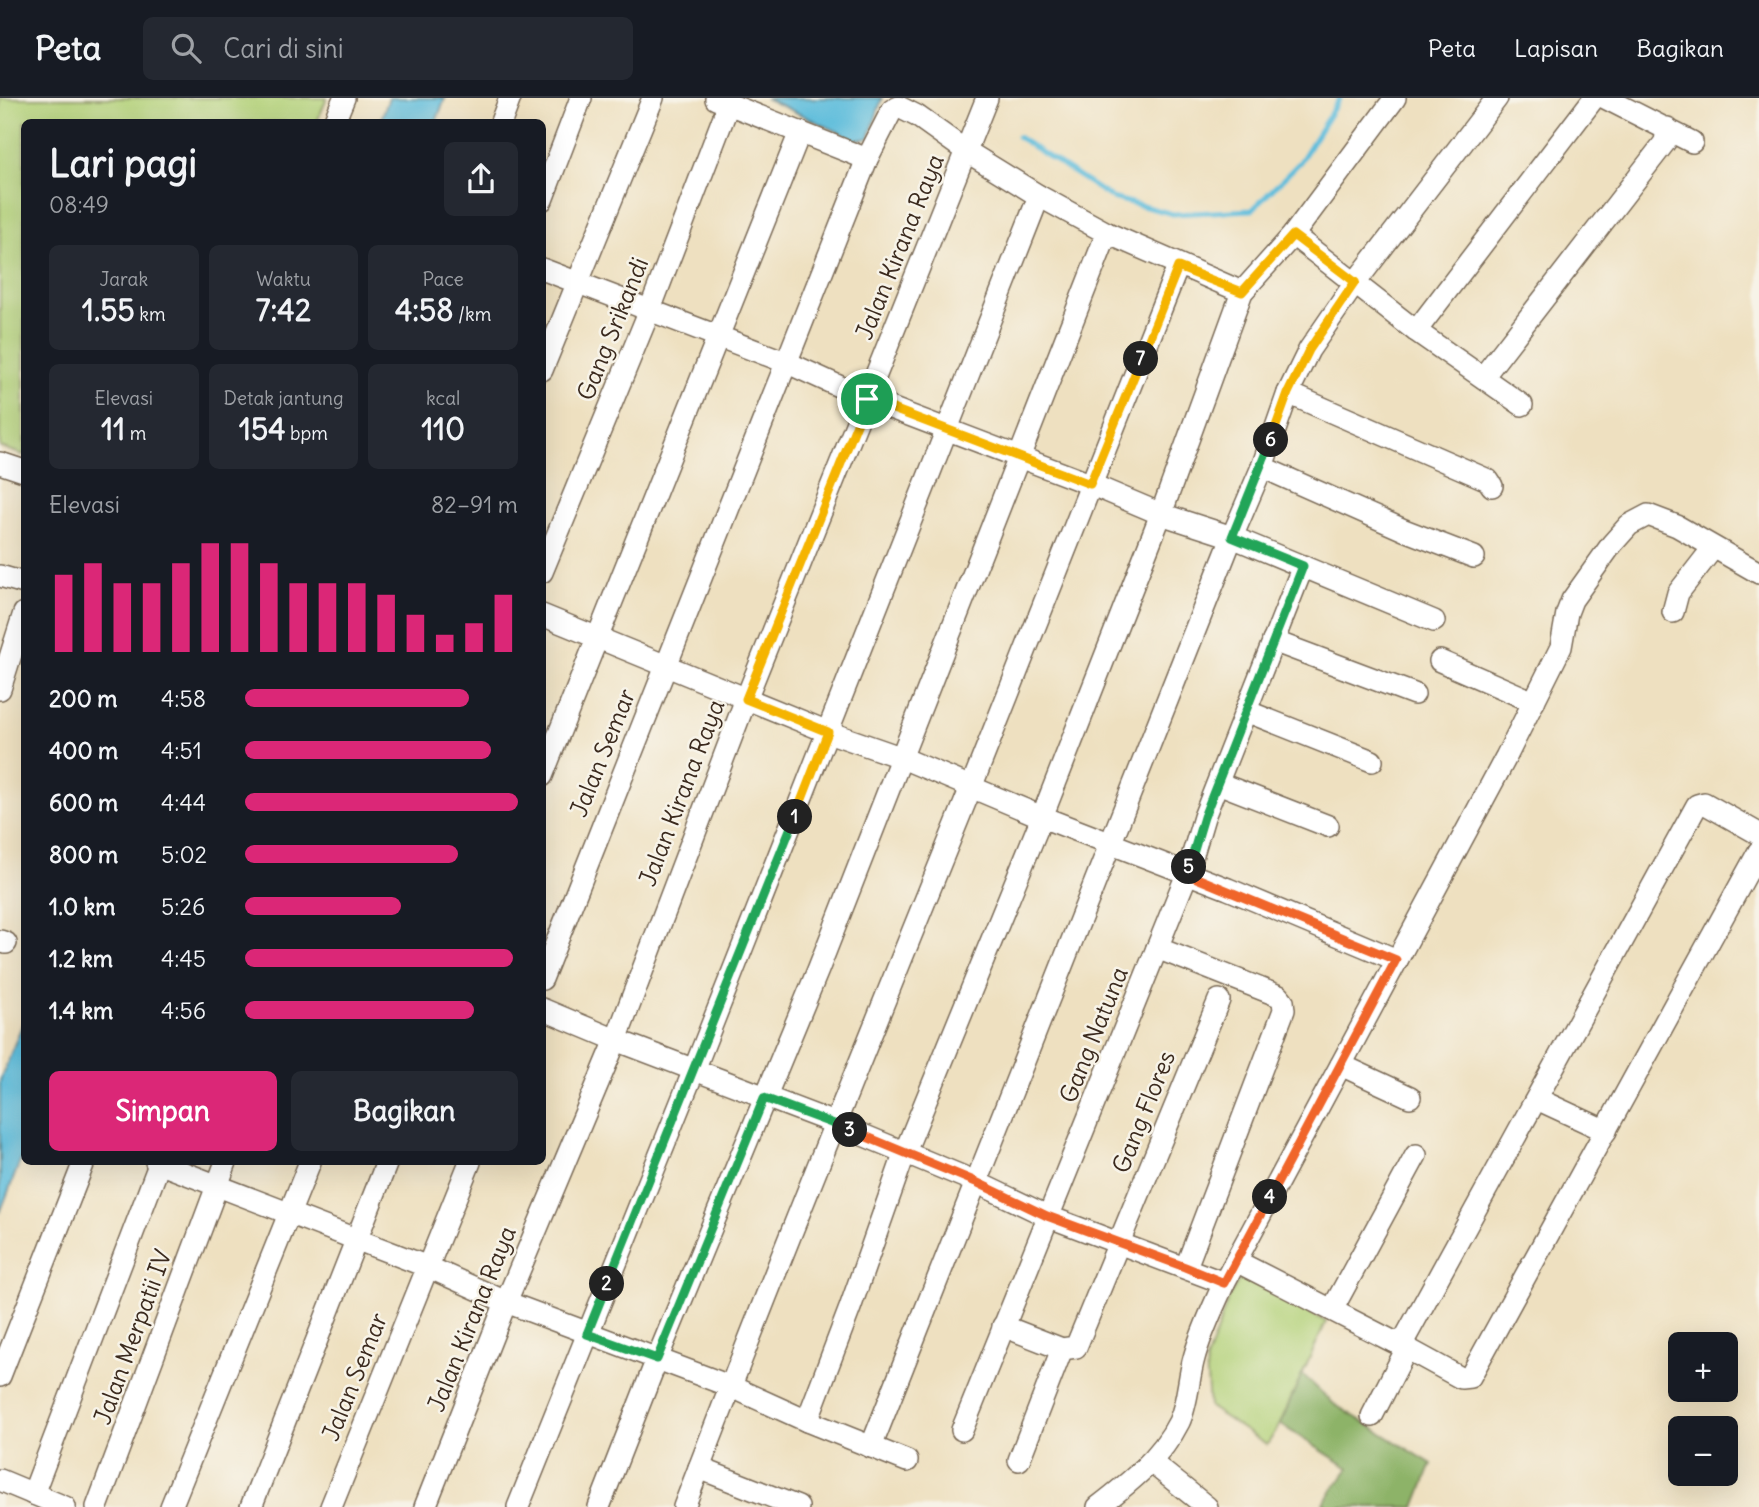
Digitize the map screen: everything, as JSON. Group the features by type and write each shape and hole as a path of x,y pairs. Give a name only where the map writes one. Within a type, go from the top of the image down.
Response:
{"street":[{"path":"335,119 344,98"},
{"path":"502,119 510,98"},
{"path":"546,190 582,98"},
{"path":"546,355 579,284 653,98"},
{"path":"807,1421 905,1152 1042,817 1161,514 1242,292 1293,235 1395,98"},
{"path":"872,1447 1262,467 1288,393 1309,350 1355,282 1497,98"},
{"path":"1416,331 1594,98"},
{"path":"1605,98 1692,142"},
{"path":"722,101 867,159"},
{"name":"Gang Srikandi","path":"546,562 649,312 722,101"},
{"name":"Jalan Semar","path":"546,969 867,159 888,115 899,107 917,116 966,151"},
{"name":"Jalan Kirana Raya","path":"425,1507 506,1302 616,1040 746,699 983,108"},
{"path":"1483,377 1665,142 1667,128"},
{"path":"546,766 800,132"},
{"path":"966,151 1039,196 1107,233 1178,267 1242,292"},
{"path":"518,1507 949,429 1039,196"},
{"path":"599,1507 657,1359 818,970 1107,233"},
{"path":"1293,235 1416,331 1522,405"},
{"path":"684,1507 834,1123 1178,267"},
{"path":"546,271 788,363 867,399 1161,514 1232,537 1434,621"},
{"path":"1288,393 1488,480 1492,486"},
{"path":"0,463 21,470"},
{"path":"1262,467 1404,530 1474,556"},
{"path":"1098,1507 1126,1486 1151,1462 1180,1420 1194,1357 1224,1283 1534,702 1561,647 1567,613 1573,600 1612,544 1629,525 1646,515 1677,526 1759,573"},
{"path":"1673,612 1678,593 1713,548"},
{"name":"Gang Natuna","path":"962,1430 1187,874 1204,817 1303,566"},
{"path":"0,576 21,582"},
{"path":"546,616 828,732 900,757 1396,960"},
{"path":"0,689 21,622"},
{"path":"1273,641 1414,694"},
{"path":"1440,661 1534,702"},
{"path":"1246,711 1372,761"},
{"path":"1218,783 1328,826"},
{"path":"1372,1416 1406,1338 1697,805 1704,803 1759,834"},
{"path":"1236,1261 1461,1378 1470,1377 1759,851"},
{"path":"1157,948 1279,996 1284,1010 1185,1267"},
{"name":"Gang Flores","path":"1062,1349 1076,1348 1219,1000"},
{"path":"546,1011 905,1152 1047,1216 1224,1283"},
{"path":"1341,1065 1410,1097"},
{"path":"1537,1099 1606,1131"},
{"path":"1332,1310 1416,1156"},
{"path":"0,1376 83,1165"},
{"path":"33,1494 157,1165"},
{"path":"166,1165 428,1267 587,1334 732,1387 807,1421 907,1461"},
{"name":"Jalan Merpatii IV","path":"97,1507 225,1165"},
{"path":"171,1507 309,1165"},
{"path":"251,1507 386,1165"},
{"name":"Jalan Semar","path":"331,1507 469,1165"},
{"path":"1003,1326 1062,1349 1019,1460"},
{"path":"1151,1462 1207,1507"},
{"path":"699,1468 798,1507"},
{"path":"0,1480 65,1507"}],"green space":[{"path":"0,98 327,98 318,119 21,119 21,454 0,447"},
{"path":"1242,1275 1326,1322 1280,1424 1267,1445 1209,1407 1206,1361 1229,1297"},
{"path":"1302,1374 1334,1404 1432,1464 1415,1507 1329,1507 1323,1503 1349,1468 1280,1424"}],"water":[{"path":"389,98 445,98 437,119 381,119"},
{"path":"765,98 882,98 869,138 856,140"},
{"path":"21,1028 21,1159 0,1213 0,1081"}],"waterway":[{"path":"1018,137 1112,198 1173,214 1252,210 1300,162 1340,98"}],"route":[{"path":"1293,235 1355,282 1309,350 1288,393 1262,467 1232,537 1303,566 1204,817 1187,874 1396,960 1224,1283 1047,1216 905,1152 764,1098 657,1359 587,1334 828,732 746,699 867,399 1090,484 1178,267 1242,292 1293,235"}]}
